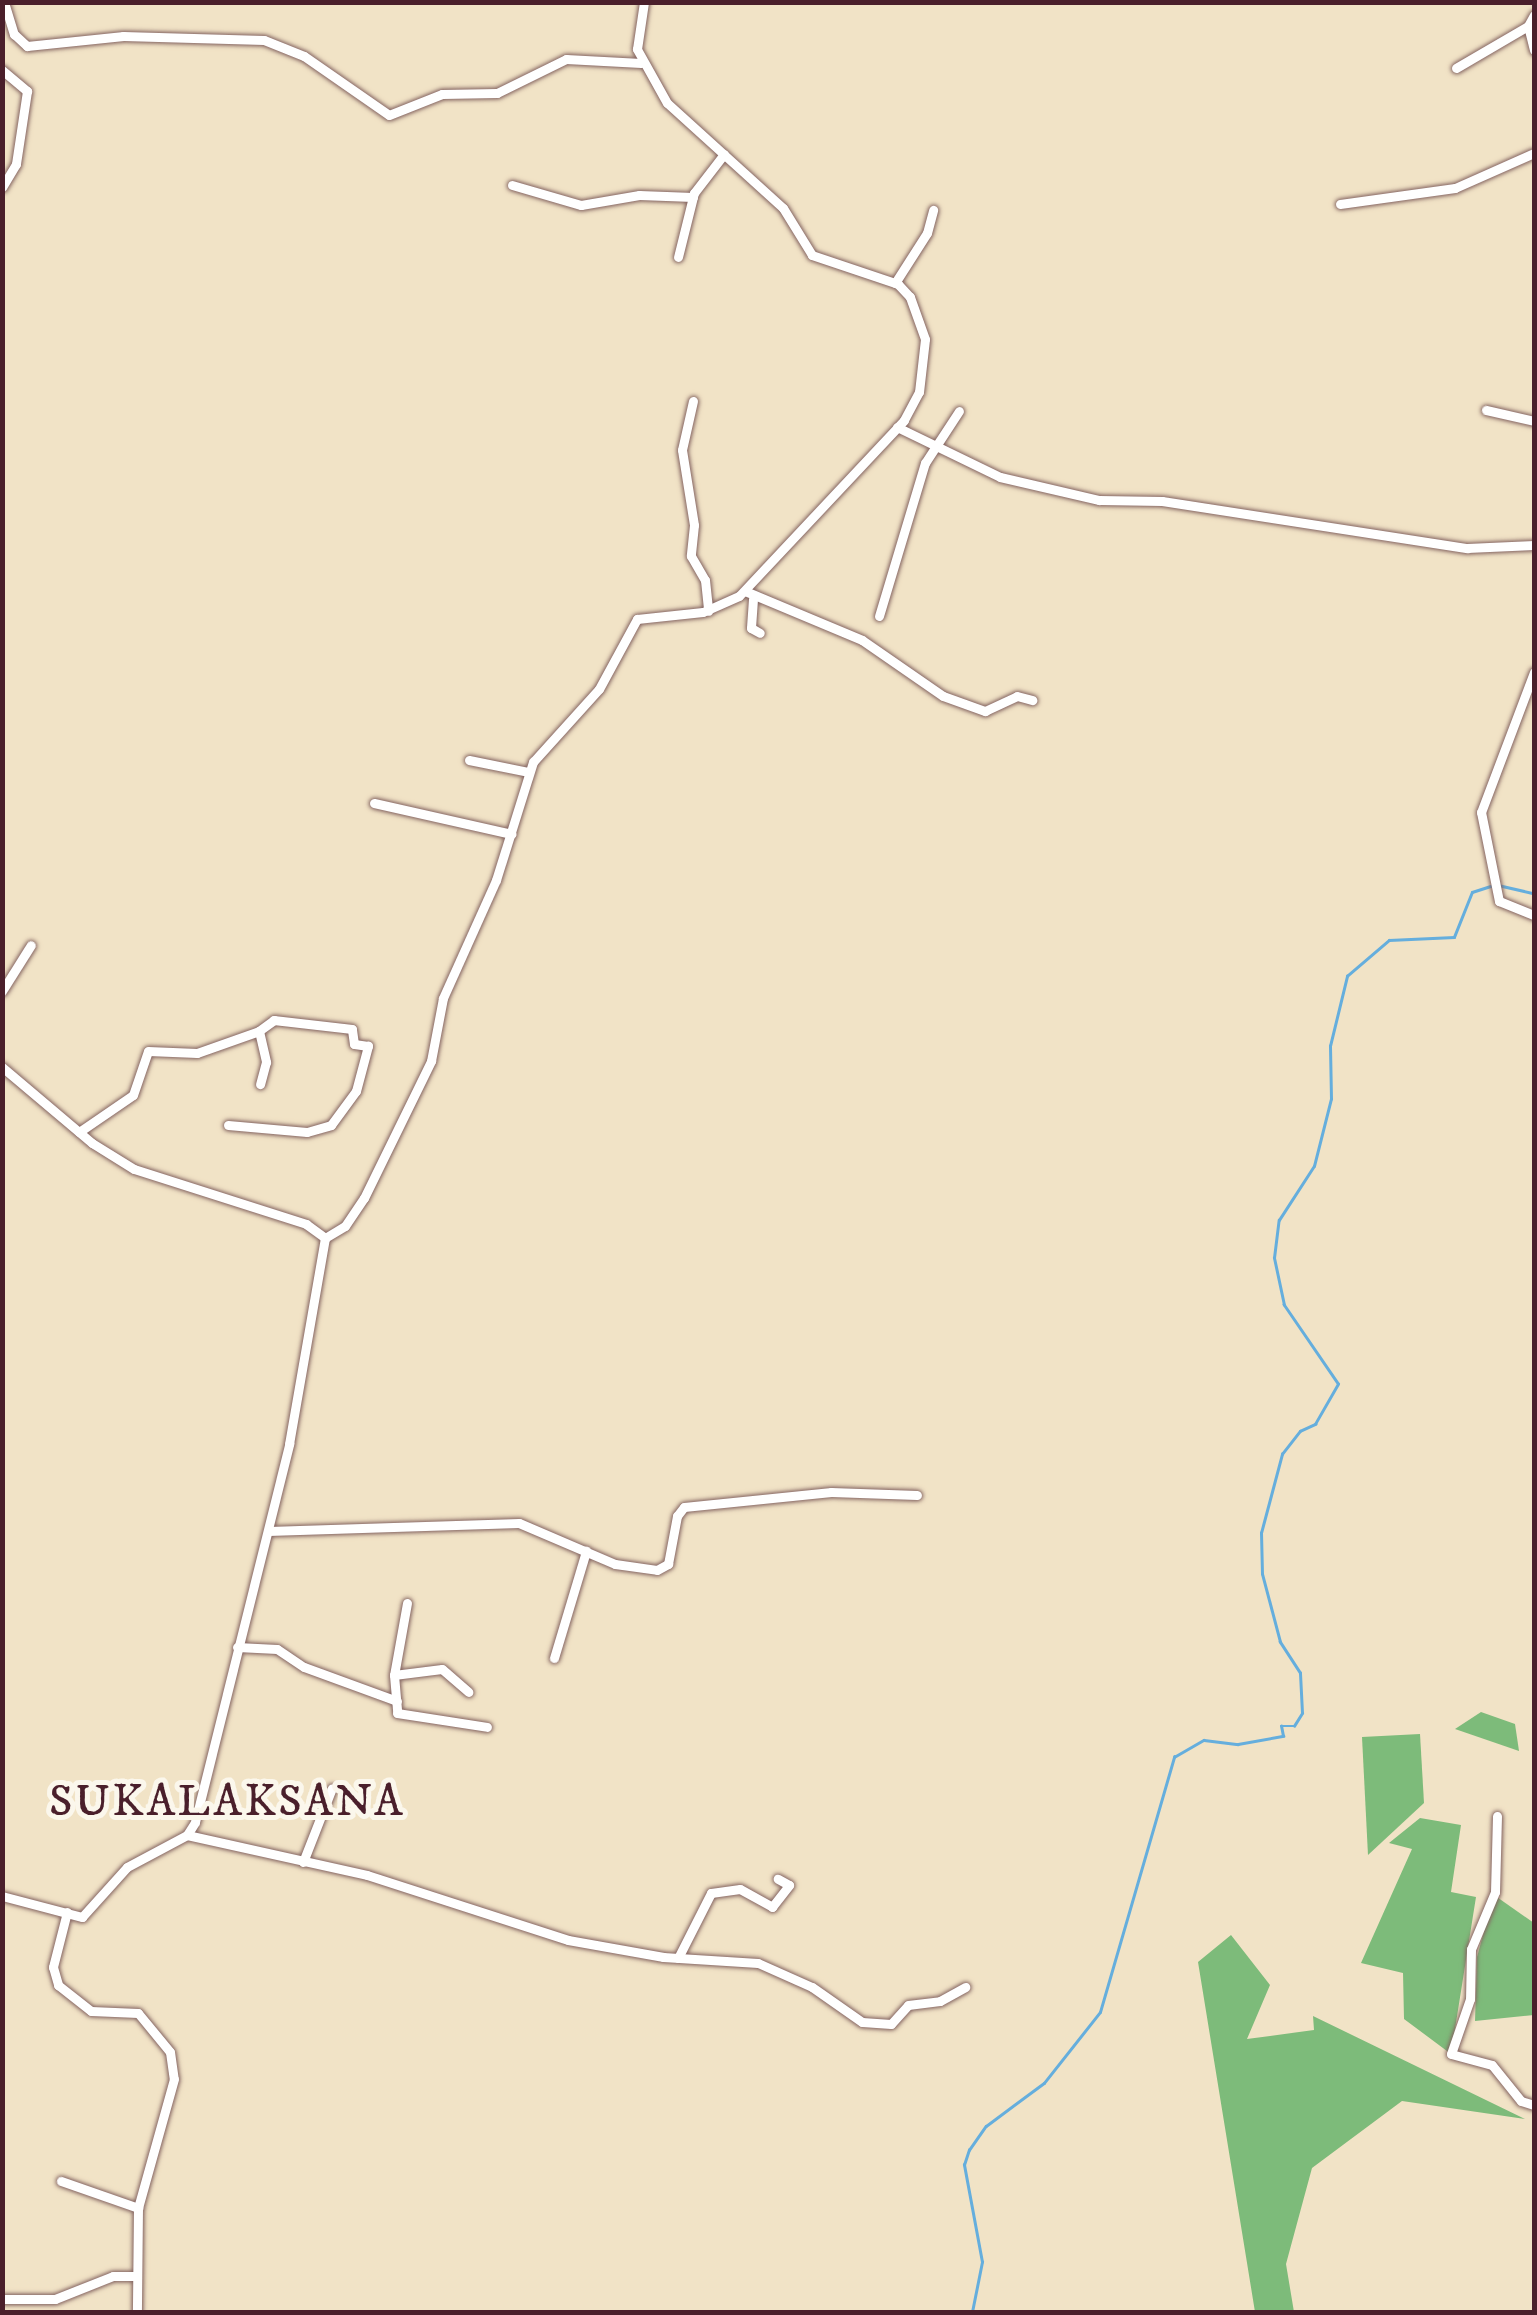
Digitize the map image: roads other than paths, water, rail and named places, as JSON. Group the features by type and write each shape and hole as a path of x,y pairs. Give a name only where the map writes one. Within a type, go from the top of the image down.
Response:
{"street":[{"path":"4,2 8,35 28,46 123,36 264,40 304,56 389,116 442,94 497,93 566,59 641,63"},
{"path":"188,1834 268,1532 325,1238 345,1226 364,1198 424,1076 444,998 512,834 528,772 599,689 640,617 708,611 749,595 897,427 919,392 925,357 910,298 895,284 812,255 783,208 668,103 641,63 636,43 644,2"},
{"path":"1456,68 1528,26 1534,15"},
{"path":"1528,26 1534,50"},
{"path":"2,70 27,91 16,164 2,187"},
{"path":"1340,204 1456,188 1534,153"},
{"path":"678,257 692,199 724,154"},
{"path":"512,185 588,202 692,199"},
{"path":"895,284 927,234 932,210"},
{"path":"693,401 682,450 694,525 691,556 705,580 708,611"},
{"path":"878,616 933,444 959,410"},
{"path":"1486,410 1534,421"},
{"path":"897,427 1042,490 1369,531 1467,548 1534,546"},
{"path":"749,595 751,628 760,633"},
{"path":"749,595 777,601 862,640 943,696 985,712 1016,696 1032,700"},
{"path":"1534,672 1481,812 1500,904 1534,915"},
{"path":"469,760 528,772"},
{"path":"374,802 512,834"},
{"path":"2,991 31,945"},
{"path":"79,1132 133,1095 148,1051 197,1053 258,1030 267,1020 352,1029 354,1044 368,1046 356,1091 332,1124 308,1132 228,1125"},
{"path":"258,1030 266,1059 260,1084"},
{"path":"2,1067 79,1132 134,1169 306,1224 325,1238"},
{"path":"268,1532 519,1523 632,1570 662,1570 684,1508 831,1492 918,1495"},
{"path":"554,1658 586,1550"},
{"path":"407,1603 394,1675 400,1715 487,1728"},
{"path":"237,1648 277,1649 304,1668 397,1701"},
{"path":"394,1675 442,1669 468,1692"},
{"path":"303,1862 332,1788"},
{"path":"1496,1816 1495,1892 1471,1948 1470,1999 1450,2054 1492,2065 1521,2101 1534,2105"},
{"path":"2,1896 82,1918 127,1867 188,1834 367,1875 568,1940 678,1958 758,1964 875,2024 890,2024 908,2005 940,2001 965,1987"},
{"path":"678,1958 711,1892 740,1888 772,1907 789,1886 778,1879"},
{"path":"67,1912 52,1967 58,1985 92,2011 138,2014 170,2052 174,2079 138,2208 138,2312"},
{"path":"61,2180 138,2208"},
{"path":"2,2298 55,2300 114,2276 135,2276"}],"waterway":[{"path":"1498,885 1534,893"},
{"path":"972,2312 982,2262 964,2165 969,2150 986,2126 1044,2083 1100,2012 1174,1757 1204,1740 1238,1744 1283,1736 1281,1726 1294,1726 1302,1713 1300,1673 1280,1642 1262,1574 1261,1533 1282,1454 1300,1431 1315,1424 1338,1384 1284,1305 1274,1258 1279,1220 1314,1166 1331,1099 1330,1046 1347,976 1389,940 1454,937 1472,892 1490,886"}],"district":[{"name":"SUKALAKSANA","path":"227,1803"}]}
